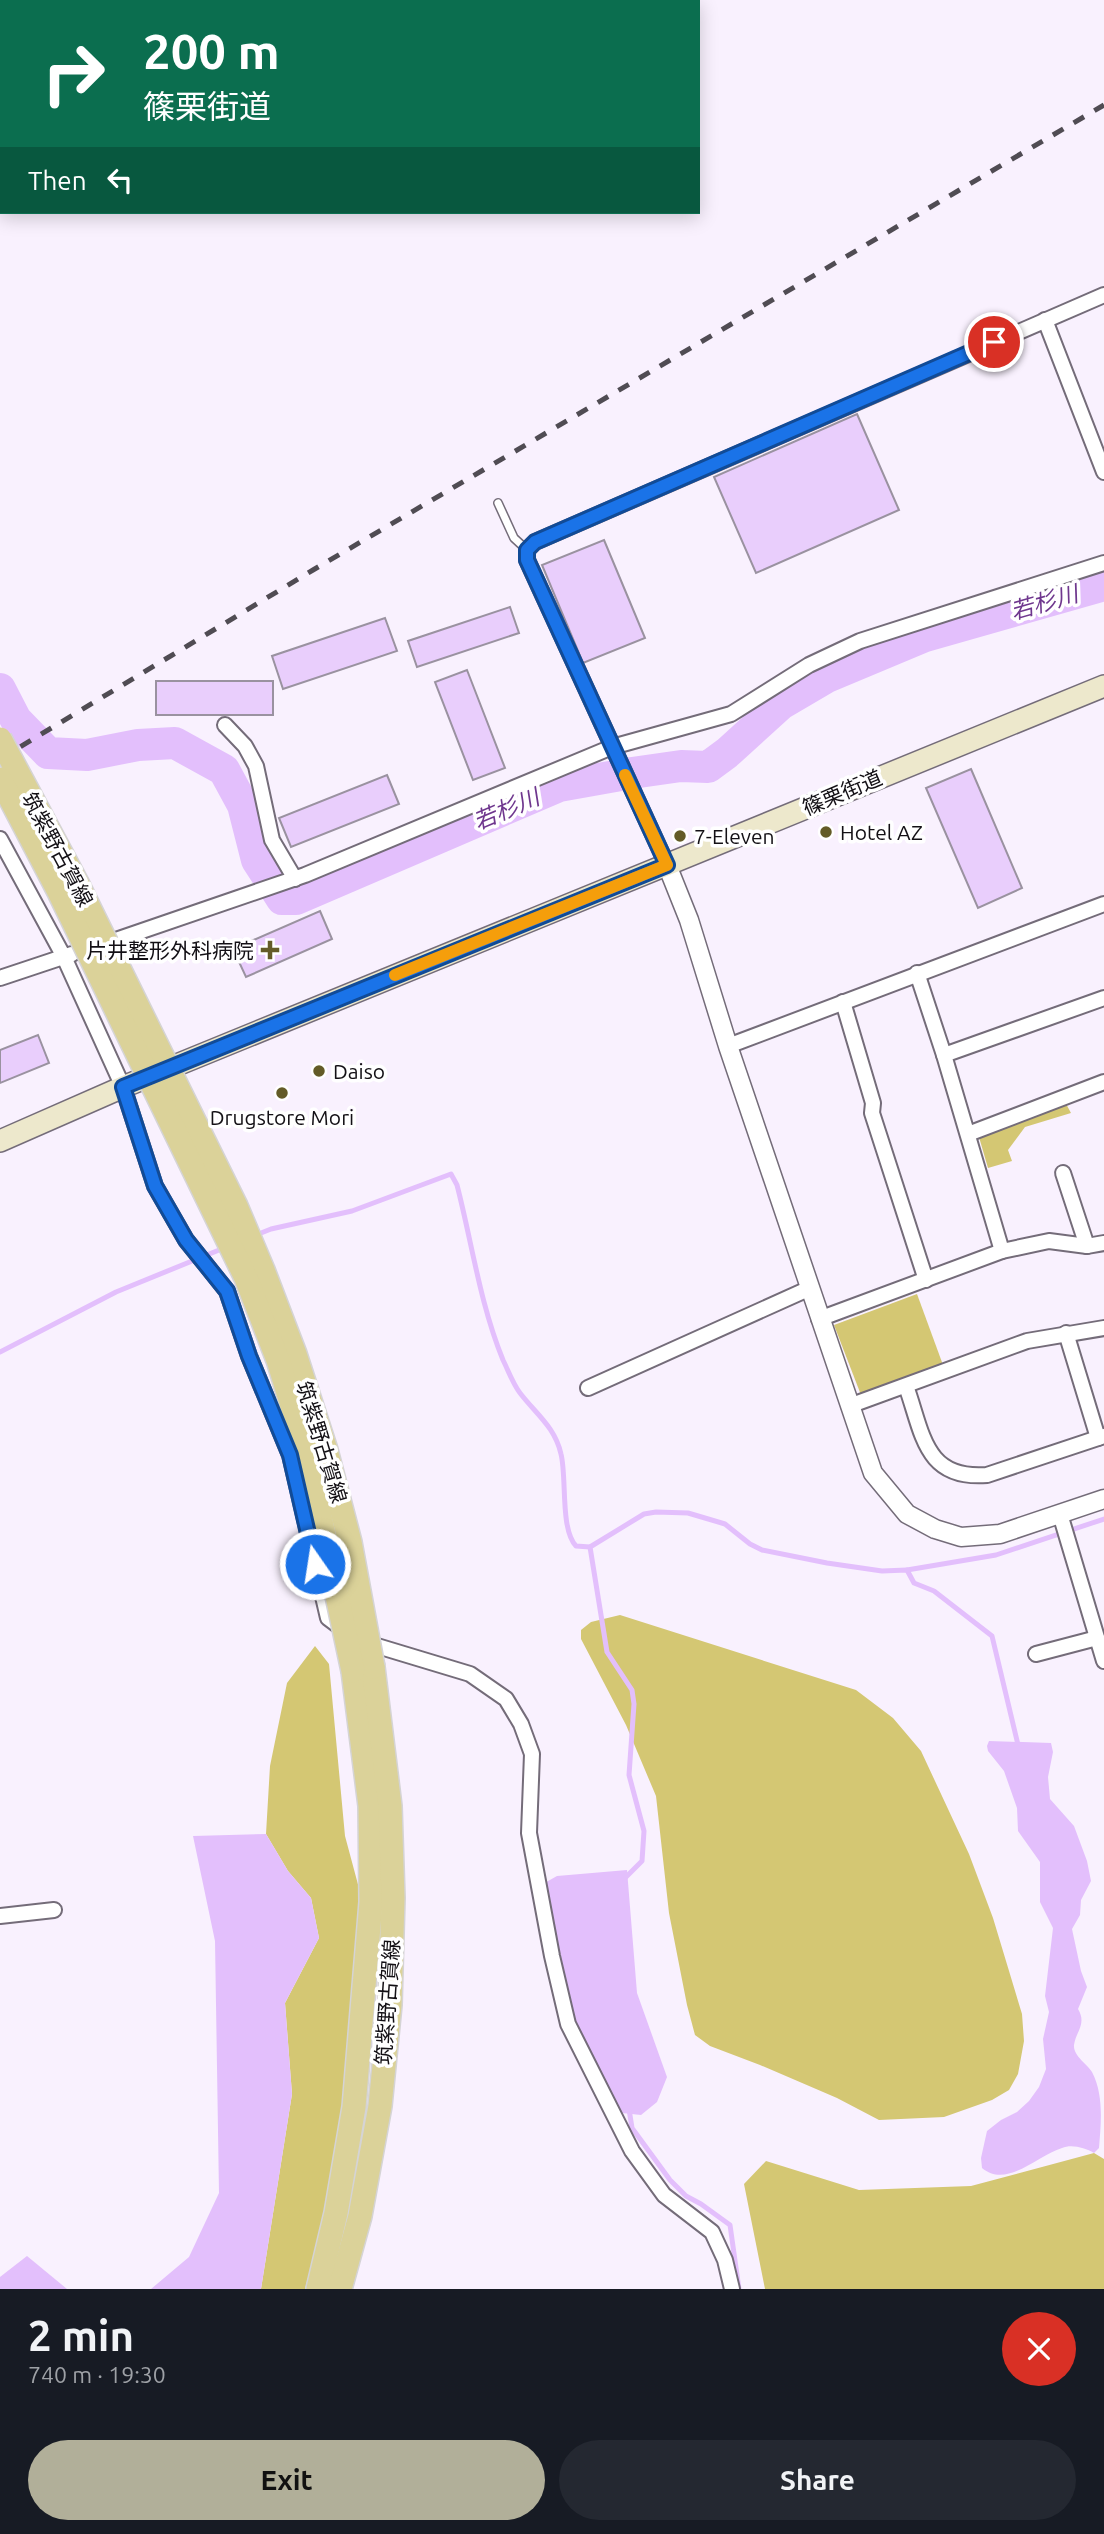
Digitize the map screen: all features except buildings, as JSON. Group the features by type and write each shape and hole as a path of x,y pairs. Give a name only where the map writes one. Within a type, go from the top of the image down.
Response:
{"main road":[{"name":"篠栗街道","path":"0,1142 123,1087 1104,686"},
{"name":"筑紫野古賀線","path":"0,739 78,885 236,1206 263,1270 327,1450 350,1542 363,1669 370,1807 371,1902 354,2107 336,2213 318,2289"},
{"name":"筑紫野古賀線","path":"0,779 246,1278 278,1360 307,1455 363,1669 390,1806 393,1898 390,2005 380,2105 360,2216 340,2289"}],"street":[{"path":"1104,295 535,542 527,550 527,560 667,865 689,920 808,1289 873,1474 907,1514 935,1529 961,1538 1000,1534 1104,1499"},
{"path":"1045,320 1104,472"},
{"path":"0,978 295,879 612,747 731,714 809,665 860,641 1104,563"},
{"path":"225,725 245,746 256,766 272,840 295,879"},
{"path":"0,839 64,957 123,1087 155,1186 186,1240 227,1291 249,1356 290,1455 328,1618 355,1639 470,1674 506,1699 521,1724 531,1754 529,1833 568,2024 632,2151 664,2195 712,2232 726,2260 732,2289"},
{"path":"728,1046 1104,904"},
{"path":"917,974 1002,1251"},
{"path":"944,1055 1104,998"},
{"path":"843,1002 873,1103 872,1113 926,1280"},
{"path":"968,1134 1104,1082"},
{"path":"1063,1173 1087,1246"},
{"path":"819,1319 1002,1251 1049,1241 1087,1246 1104,1243"},
{"path":"588,1388 808,1289"},
{"path":"849,1406 1027,1341 1104,1328"},
{"path":"906,1386 929,1451 939,1465 955,1473 987,1475 1101,1437 1066,1333"},
{"path":"1060,1514 1104,1661"},
{"path":"1036,1654 1097,1638"},
{"path":"0,1916 54,1910"}],"lane":[{"path":"498,503 514,538 527,550"}],"shaded area":[{"path":"1065,1102 1071,1113 1025,1127 1008,1150 1012,1161 988,1168 979,1137"},
{"path":"917,1294 943,1365 861,1395 834,1325"},
{"path":"620,1615 856,1690 893,1718 921,1751 969,1854 993,1918 1022,2014 1024,2041 1018,2074 1009,2090 992,2100 944,2117 879,2120 837,2098 710,2046 695,2035 669,1913 656,1796 626,1725 581,1639 581,1630 591,1622"},
{"path":"315,1646 329,1664 345,1836 367,1918 336,2173 305,2289 261,2289 292,2094 285,2003 319,1938 311,1898 288,1871 266,1834 270,1766 287,1683"},
{"path":"989,1741 1051,1743 1053,1752 1048,1777 1050,1799 1074,1826 1087,1861 1091,1881 1081,1900 1080,1915 1072,1929 1087,1987 1078,2009 1081,2023 1074,2049 1092,2072 1101,2109 1099,2148 1094,2153 1070,2146 1002,2175 982,2168 981,2158 987,2131 1029,2101 1039,2087 1046,2069 1043,2039 1049,2012 1045,1996 1053,1928 1040,1902 1040,1862 1018,1831 1017,1808 1004,1771 988,1751"},
{"path":"266,1834 288,1871 311,1898 319,1938 285,2003 292,2094 261,2289 151,2289 189,2257 219,2193 215,1941 193,1836"},
{"path":"627,1870 637,1993 667,2077 657,2102 641,2115 622,2113 578,2030 541,1885 557,1876"},
{"path":"1094,2153 1104,2159 1104,2289 765,2289 744,2184 766,2161 859,2190 971,2186"},
{"path":"27,2256 67,2289 0,2289 0,2277"}],"waterway":[{"name":"若杉川","path":"0,689 16,720 48,753 87,755 138,745 175,743 224,770 243,805 257,860 282,899 296,899 559,786 681,766 708,767 781,704 827,677 925,636 1104,585"},
{"path":"256,1235 271,1229 352,1211 451,1174 457,1185 482,1295 503,1360 517,1389 550,1428 558,1444 563,1464 568,1528 576,1546 590,1547 644,1514 688,1513 725,1524 762,1550 882,1571 907,1570 914,1583 934,1591 992,1636 1019,1749"},
{"path":"0,1352 116,1292 224,1248"},
{"path":"907,1570 996,1555 1104,1519"},
{"path":"590,1547 607,1652 632,1690 634,1704 629,1775 644,1831 642,1861 624,1879"},
{"path":"629,2109 632,2128 670,2180 686,2196 730,2225 739,2289"}],"railway":[{"path":"0,759 313,570 1104,105"}],"slow traffic":[{"path":"395,975 667,865 625,775"}],"place":[{"name":"Hotel AZ","path":"826,832"},
{"name":"7-Eleven","path":"680,836"},
{"name":"片井整形外科病院","path":"270,950"},
{"name":"Daiso","path":"319,1071"},
{"name":"Drugstore Mori","path":"282,1093"}],"route":[{"path":"315,1564 290,1455 249,1356 227,1291 186,1240 155,1186 123,1087 667,865 527,560 527,550 535,542 994,342"}]}
